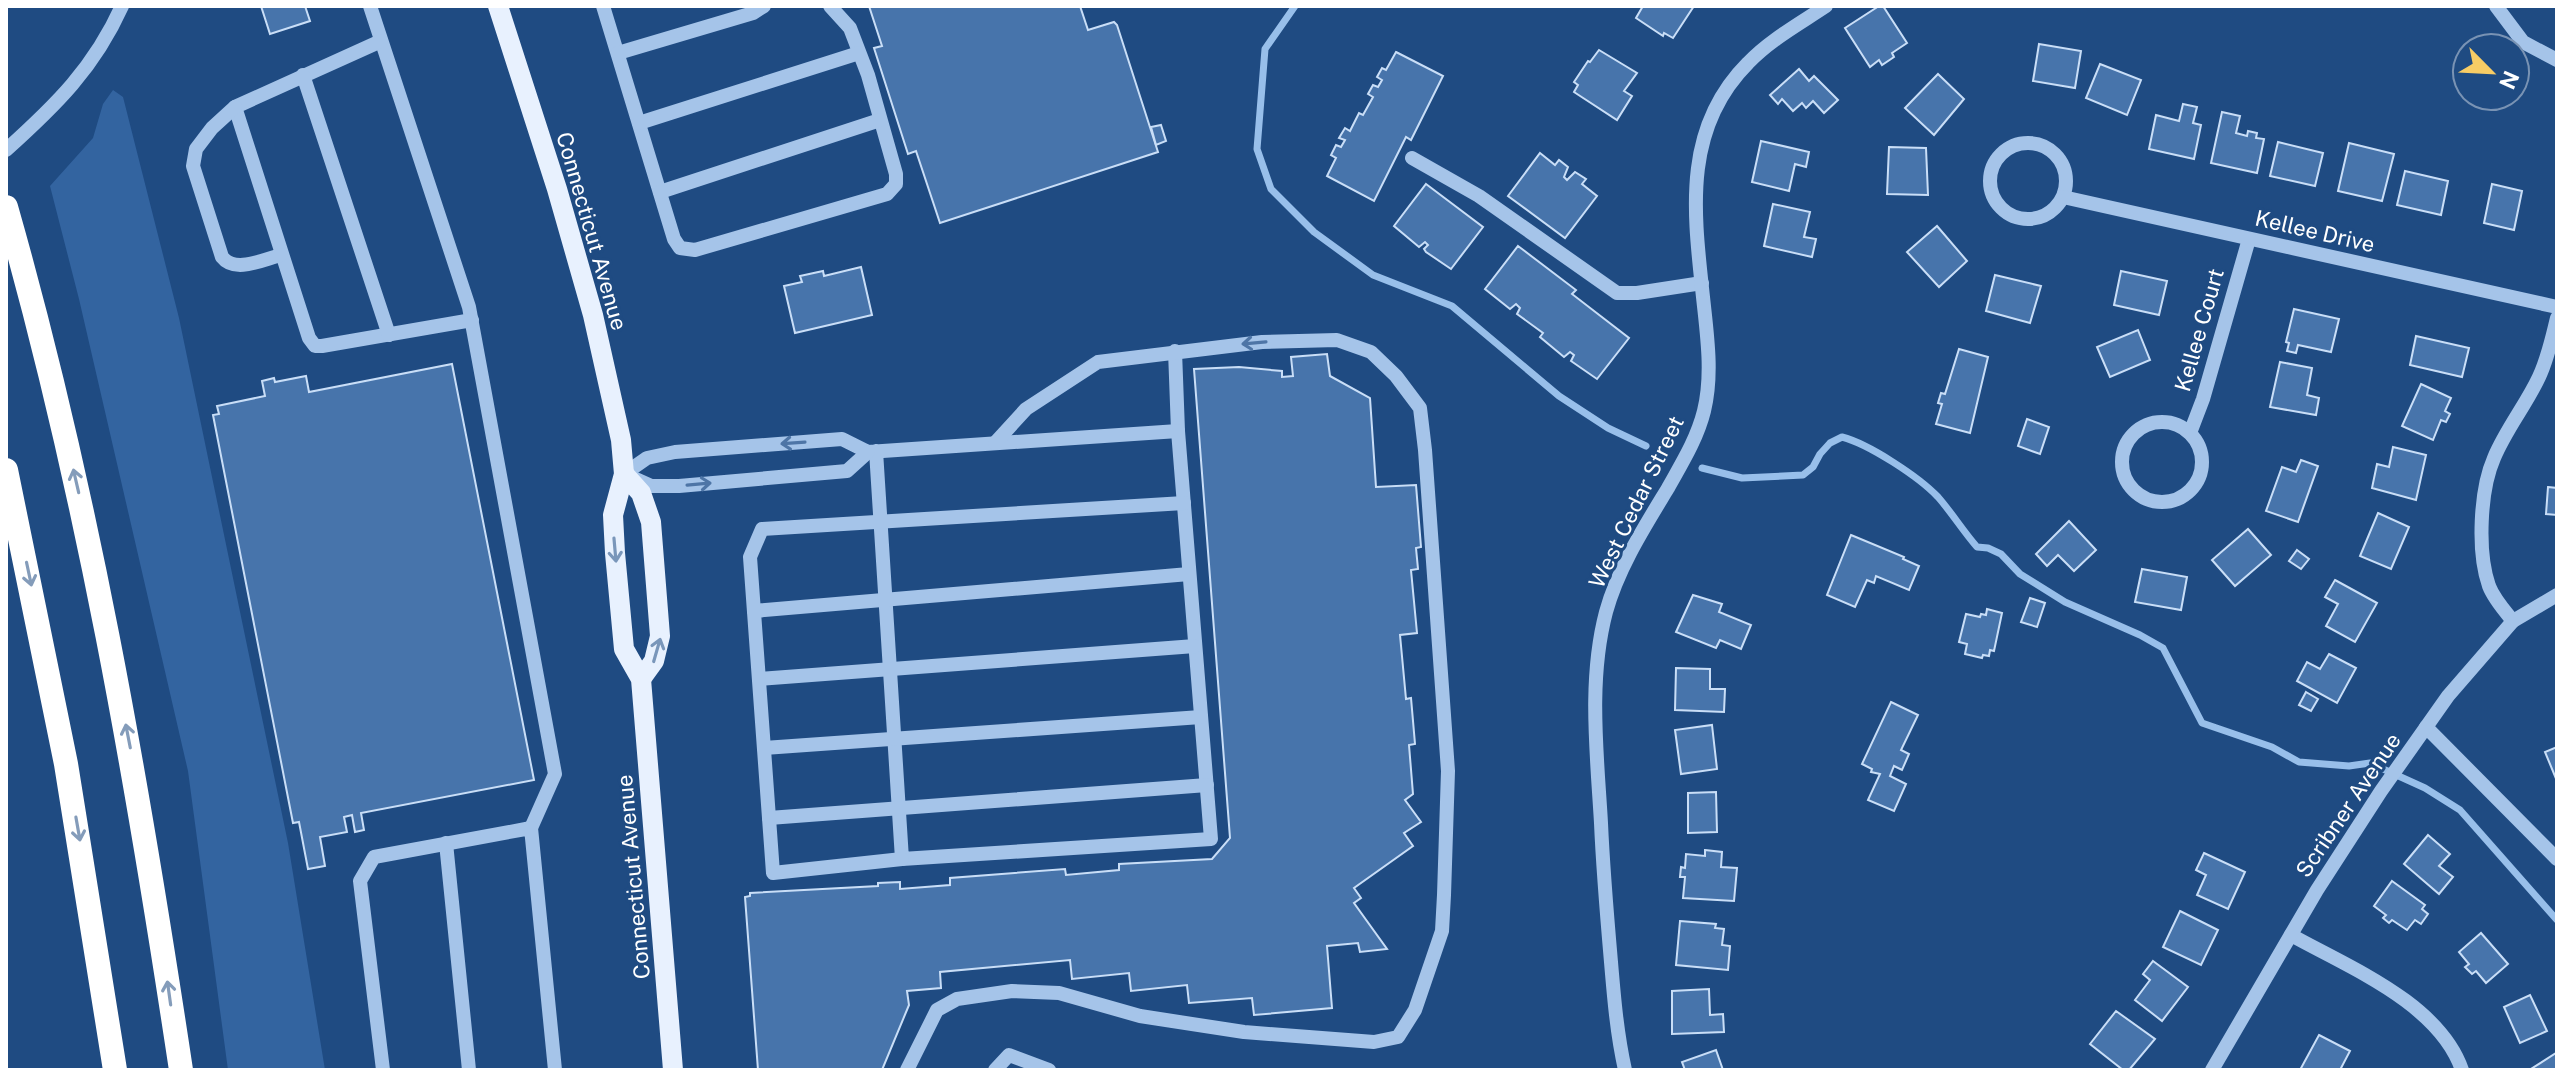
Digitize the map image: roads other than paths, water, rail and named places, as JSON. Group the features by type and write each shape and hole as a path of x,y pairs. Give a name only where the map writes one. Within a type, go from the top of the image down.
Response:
{"highway":[{"path":"6,207 63,425 102,601 143,822 181,1070"},
{"path":"6,470 66,764 115,1070"}],"main road":[{"name":"Connecticut Avenue","path":"498,6 557,189 593,315 621,440 624,474 615,500 613,529 624,649 641,679 673,1070"},
{"name":"Connecticut Avenue","path":"624,474 641,493 651,522 660,636 654,661 641,679"}],"street":[{"path":"6,150 42,118 90,65 108,37 122,6"},
{"path":"370,6 472,320 555,774 531,828 555,1070"},
{"path":"603,6 674,239 680,248 695,250 887,194 896,184 896,174 850,28 830,6"},
{"path":"618,53 753,13 764,6"},
{"name":"West Cedar Street","path":"1625,1070 1618,1041 1603,877 1596,727 1596,674 1607,612 1618,581 1687,455 1704,411 1709,380 1694,192 1707,126 1719,101 1746,64 1826,6"},
{"path":"2496,6 2523,42 2557,60"},
{"path":"281,255 235,266 222,257 193,166 196,149 212,128 235,107 381,41"},
{"path":"639,123 859,53"},
{"path":"303,75 389,335"},
{"path":"235,107 281,255 309,338 315,346 472,320"},
{"path":"660,192 880,120"},
{"path":"2016,144 2041,144 2061,160 2066,172 2063,197 2046,215 2021,219 1999,207 1992,196 1990,171 1996,159 2016,144"},
{"path":"1412,158 1479,196 1617,293 1702,283"},
{"name":"Kellee Drive","path":"2063,197 2557,307"},
{"name":"Kellee Court","path":"2190,433 2249,239"},
{"path":"2513,621 2496,600 2485,567 2483,509 2486,483 2501,442 2540,377 2557,318"},
{"path":"907,1070 937,1010 957,999 1012,991 1059,993 1140,1016 1244,1032 1374,1042 1398,1037 1415,1010 1442,931 1448,771 1439,631 1420,408 1396,376 1371,352 1337,340 1262,342 1098,362 1026,409 995,443"},
{"path":"1183,351 1178,431 1184,503 1189,574 1211,839 902,859 773,873 750,557 762,529 1184,503"},
{"path":"2151,423 2178,425 2190,433 2202,458 2201,472 2195,485 2185,495 2159,503 2145,499 2134,491 2125,480 2121,467 2128,440 2151,423"},
{"path":"624,474 647,458 675,452 842,439 872,452 1178,431"},
{"path":"624,474 651,486 679,486 847,471 872,452"},
{"path":"872,452 881,522 902,859"},
{"path":"754,611 1189,574"},
{"name":"Scribner Avenue","path":"2212,1070 2357,828 2426,727 2471,667 2513,621 2557,595"},
{"path":"759,679 1195,646"},
{"path":"764,748 1201,717"},
{"path":"2426,727 2554,852"},
{"path":"769,818 1207,785"},
{"path":"383,1070 360,881 374,857 531,828"},
{"path":"446,843 469,1070"},
{"path":"2291,935 2386,987 2418,1010 2452,1048 2462,1070"},
{"path":"995,1070 1009,1055 1049,1070"}],"waterway":[{"path":"1295,6 1265,49 1257,149 1271,189 1314,232 1373,275 1452,306 1559,396 1608,428 1646,446"},
{"path":"1702,468 1742,478 1803,475 1813,467 1830,443 1842,437 1866,447 1930,489 1977,547 2001,554 2020,574 2065,602 2163,648 2202,723 2272,747 2299,762 2349,766 2370,763 2425,788 2460,810 2557,920"}]}
